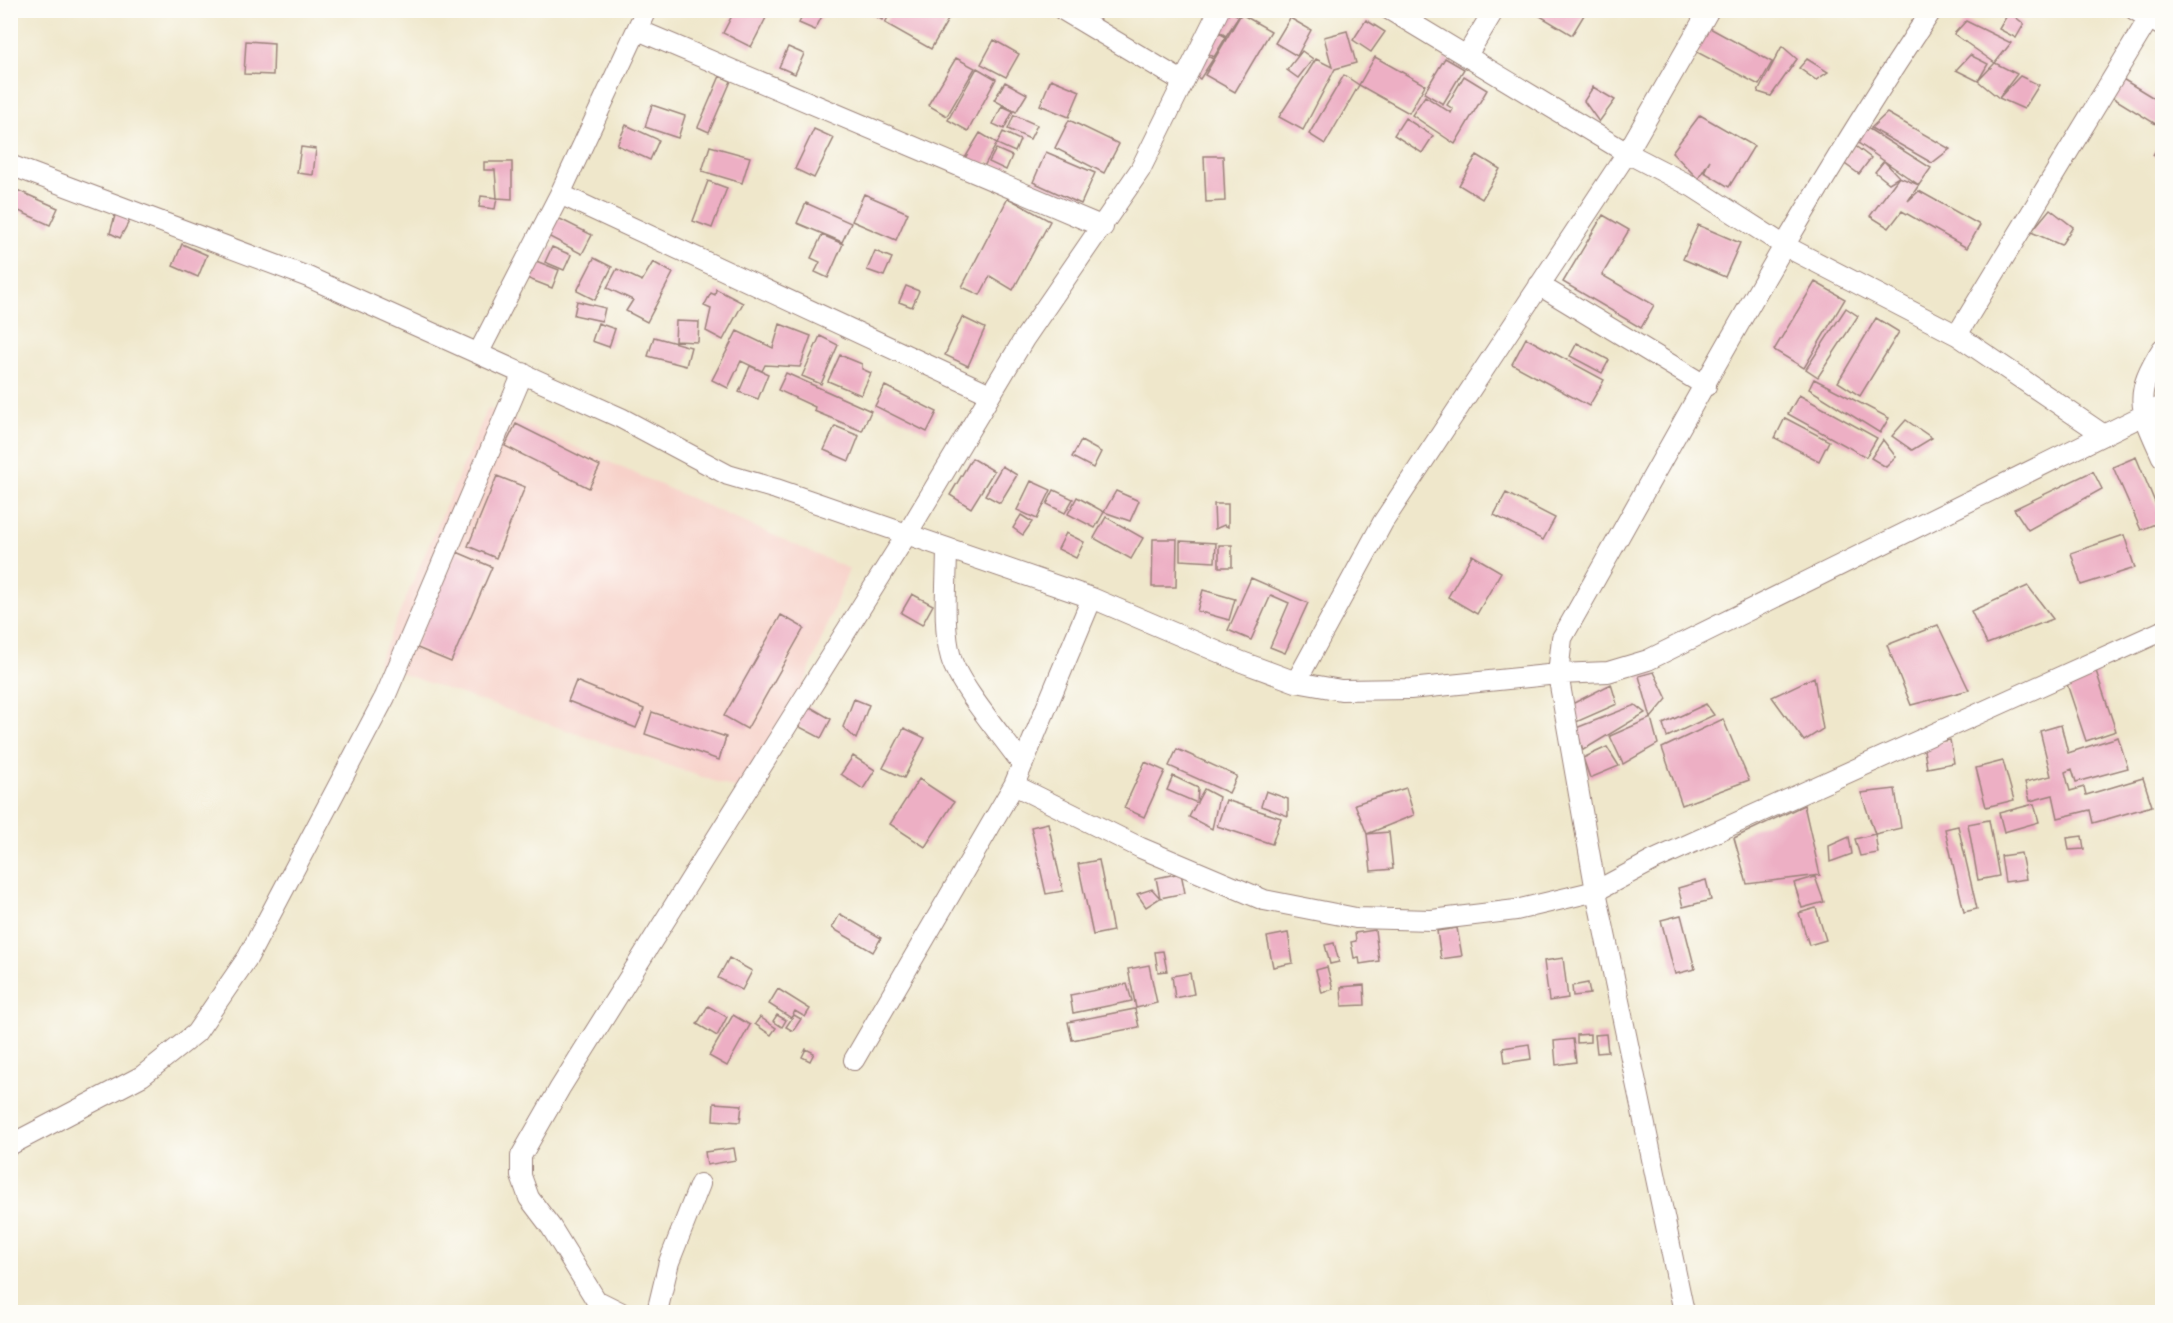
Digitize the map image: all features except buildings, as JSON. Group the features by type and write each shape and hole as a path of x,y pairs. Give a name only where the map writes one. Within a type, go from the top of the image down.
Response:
{"street":[{"path":"479,352 560,194 646,10"},
{"path":"1063,10 1182,81"},
{"path":"620,1312 596,1300 551,1227 529,1198 521,1176 521,1156 560,1088 907,534 1024,339 1140,170 1219,10"},
{"path":"1390,10 1628,153 1693,187 1785,246 1957,335 2104,435"},
{"path":"1467,55 1494,10"},
{"path":"1296,682 1383,522 1628,153 1709,10"},
{"path":"1684,1312 1596,891 1558,674 1562,638 1785,246 1871,100 1932,10"},
{"path":"1957,335 2150,16"},
{"path":"638,30 1103,227"},
{"path":"10,165 308,277 479,352 621,418 728,475 777,489 1092,598 1242,662 1296,682 1341,690 1410,689 1558,674 1608,672 1648,660 2163,406"},
{"path":"560,194 990,394"},
{"path":"1539,285 1706,386"},
{"path":"2163,349 2152,366 2141,394 2143,415 2163,457"},
{"path":"10,1145 142,1076 196,1033 248,957 385,697 523,373"},
{"path":"947,548 948,638 951,658 958,675 1022,764"},
{"path":"854,1060 1014,785 1092,598"},
{"path":"1014,785 1151,853 1264,900 1309,911 1356,918 1432,920 1516,910 1596,891 1654,860 2163,632"},
{"path":"657,1312 669,1262 700,1184"}],"shaded area":[{"path":"488,408 849,569 760,797 377,665"}]}
